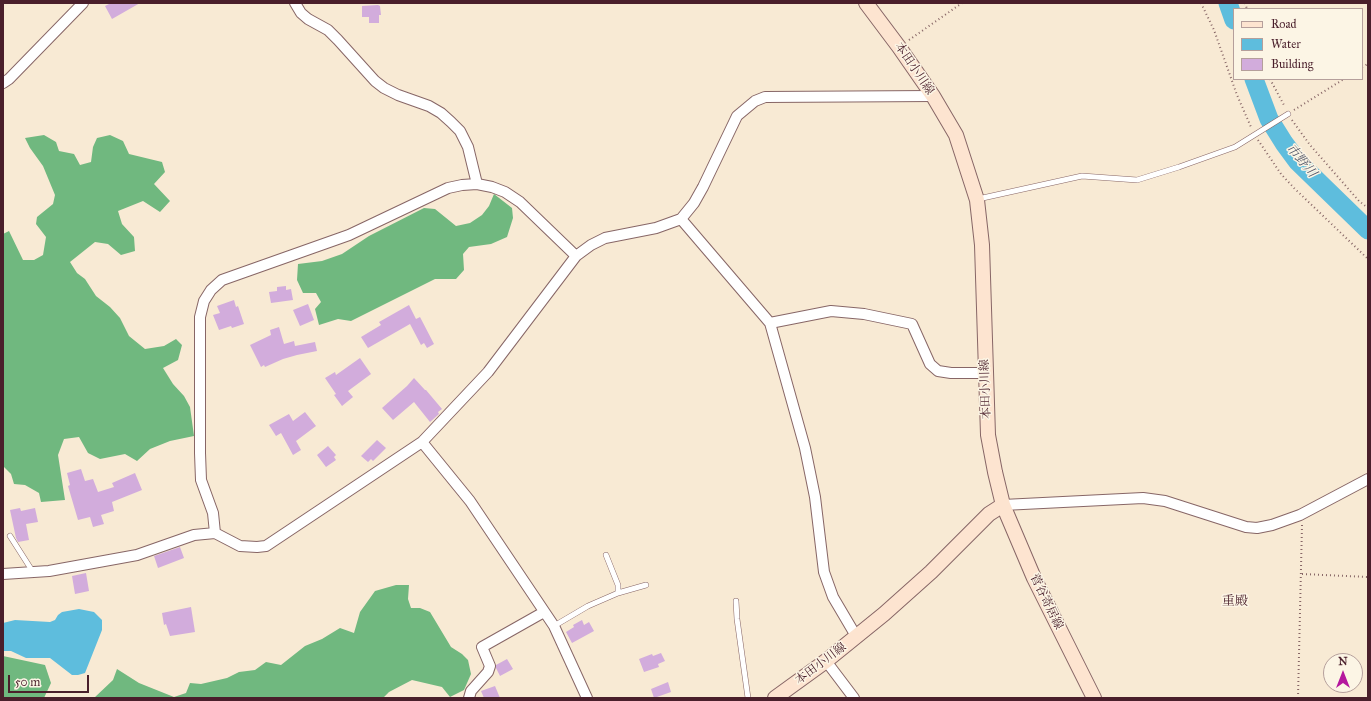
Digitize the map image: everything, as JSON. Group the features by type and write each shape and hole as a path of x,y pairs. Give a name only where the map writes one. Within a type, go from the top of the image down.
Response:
{"main road":[{"name":"本田小川線","path":"775,698 826,661 856,636 931,572 989,514 1003,505 988,435 982,244 977,200 956,135 933,96 899,46 866,3"},
{"name":"菅谷寄居線","path":"1003,505 1034,578 1094,698"}],"street":[{"path":"3,83 9,79 83,3"},
{"path":"295,3 301,13 308,19 328,30 375,81 384,88 398,95 429,106 441,113 451,122 460,131 468,147 477,184"},
{"path":"3,574 34,572 137,555 194,535 215,533 240,546 266,546 422,442 488,372 576,256 591,245 605,238 656,228 681,219 694,203 703,187 737,116 755,101 765,97 933,96"},
{"path":"215,533 213,513 202,480 200,453 200,316 204,301 211,290 222,280 349,235 448,188 462,185 477,184 492,187 505,192 520,202 576,256"},
{"path":"681,219 770,323 804,448 815,497 824,572 833,597 856,636"},
{"path":"770,323 831,311 864,314 912,324 930,364 938,371 986,372"},
{"path":"422,442 470,501 554,626 587,698"},
{"path":"1003,505 1142,498 1165,500 1246,527 1257,528 1272,525 1300,515 1368,480"},
{"path":"469,698 471,691 488,672 490,666 482,647 544,612"},
{"path":"826,661 854,698"}],"lane":[{"path":"977,200 1082,176 1137,180 1235,147 1288,114"},
{"path":"10,536 34,572"},
{"path":"606,555 618,585 618,593"},
{"path":"554,626 588,606 618,593 646,585"},
{"path":"736,601 737,619 748,698"}],"path":[{"path":"899,46 962,3"},
{"path":"1201,3 1214,30 1236,95 1281,174 1368,259"},
{"path":"1271,80 1288,114 1310,146 1368,208"},
{"path":"1288,114 1342,80"},
{"path":"1298,698 1302,574 1302,521 1300,515"},
{"path":"1302,574 1368,577"}],"green space":[{"path":"44,135 56,142 59,151 74,154 80,165 91,162 93,147 97,138 110,135 123,141 129,154 162,162 165,172 154,184 170,201 160,212 143,201 118,211 122,224 134,237 135,251 121,255 108,244 95,242 70,262 77,273 85,279 96,296 110,307 120,318 129,336 145,349 164,346 176,339 182,345 178,360 163,368 173,384 184,396 190,407 194,436 170,441 150,449 137,461 125,454 100,459 88,453 79,437 64,439 58,455 65,500 41,502 39,493 25,485 14,484 11,474 3,466 3,234 9,231 23,260 34,260 43,255 46,237 36,224 37,217 53,204 55,195 43,166 30,148 25,138"},
{"path":"494,194 512,208 513,218 507,237 491,244 469,247 463,254 464,270 456,279 435,279 351,321 338,319 319,325 315,309 321,302 316,293 303,293 297,280 298,264 322,261 342,254 369,236 424,208 435,209 456,226 470,223 482,215 489,206"},
{"path":"396,585 409,585 408,599 411,608 420,608 430,612 451,647 468,660 471,674 464,690 450,697 442,687 412,680 389,692 383,698 94,698 113,680 117,669 139,683 174,697 186,693 190,683 201,684 227,678 239,672 255,670 266,662 281,665 305,646 322,639 340,628 354,633 360,612 375,591"},
{"path":"3,656 45,665 51,683 44,698 3,698"}],"water":[{"path":"79,609 94,612 102,620 102,630 85,673 72,675 50,658 26,658 11,651 3,651 3,623 15,620 50,622 55,620 62,612"}],"building":[{"path":"111,3 140,3 112,19 105,6"},
{"path":"362,6 380,6 381,15 379,15 379,23 369,23 369,17 362,17"},
{"path":"286,286 286,290 291,289 293,300 271,303 269,292 277,291 277,287"},
{"path":"234,300 236,307 238,306 244,324 219,330 213,315 220,313 217,306"},
{"path":"308,304 314,320 300,326 293,310"},
{"path":"409,305 416,319 420,317 434,344 427,348 424,343 421,345 410,324 368,348 361,337 381,325 379,322"},
{"path":"279,327 284,344 294,341 295,346 315,342 317,351 283,359 265,367 264,365 261,367 250,345 271,335 270,330"},
{"path":"360,358 371,374 348,391 353,397 342,406 325,378 335,372 336,375"},
{"path":"414,378 442,409 430,422 414,402 393,420 382,408"},
{"path":"305,412 316,426 296,441 301,450 293,455 281,433 276,436 269,425 289,414 293,421"},
{"path":"377,440 386,448 373,461 371,459 368,462 361,456"},
{"path":"328,446 336,455 334,457 336,460 326,467 317,455"},
{"path":"81,469 85,481 93,479 98,492 114,487 112,483 135,473 142,490 112,502 114,511 101,515 104,524 93,527 90,517 78,520 68,486 70,485 67,473"},
{"path":"20,508 21,511 35,508 38,522 26,524 29,540 18,542 10,510"},
{"path":"180,547 184,558 158,568 154,556"},
{"path":"86,573 89,591 75,594 72,576"},
{"path":"191,607 195,632 170,636 166,624 164,625 162,613"},
{"path":"582,620 584,625 589,622 594,631 572,643 566,632 574,627 573,625"},
{"path":"661,653 665,661 658,664 659,667 644,672 639,659 652,654 653,656"},
{"path":"507,659 513,669 500,676 496,665"},
{"path":"668,682 671,692 654,698 651,689"},
{"path":"495,686 500,698 484,698 481,691"}],"waterway":[{"name":"市野川","path":"1228,3 1233,17"},
{"name":"市野川","path":"1254,80 1269,119 1298,162 1368,230"}],"district":[{"name":"重殿","path":"1235,602"}]}
